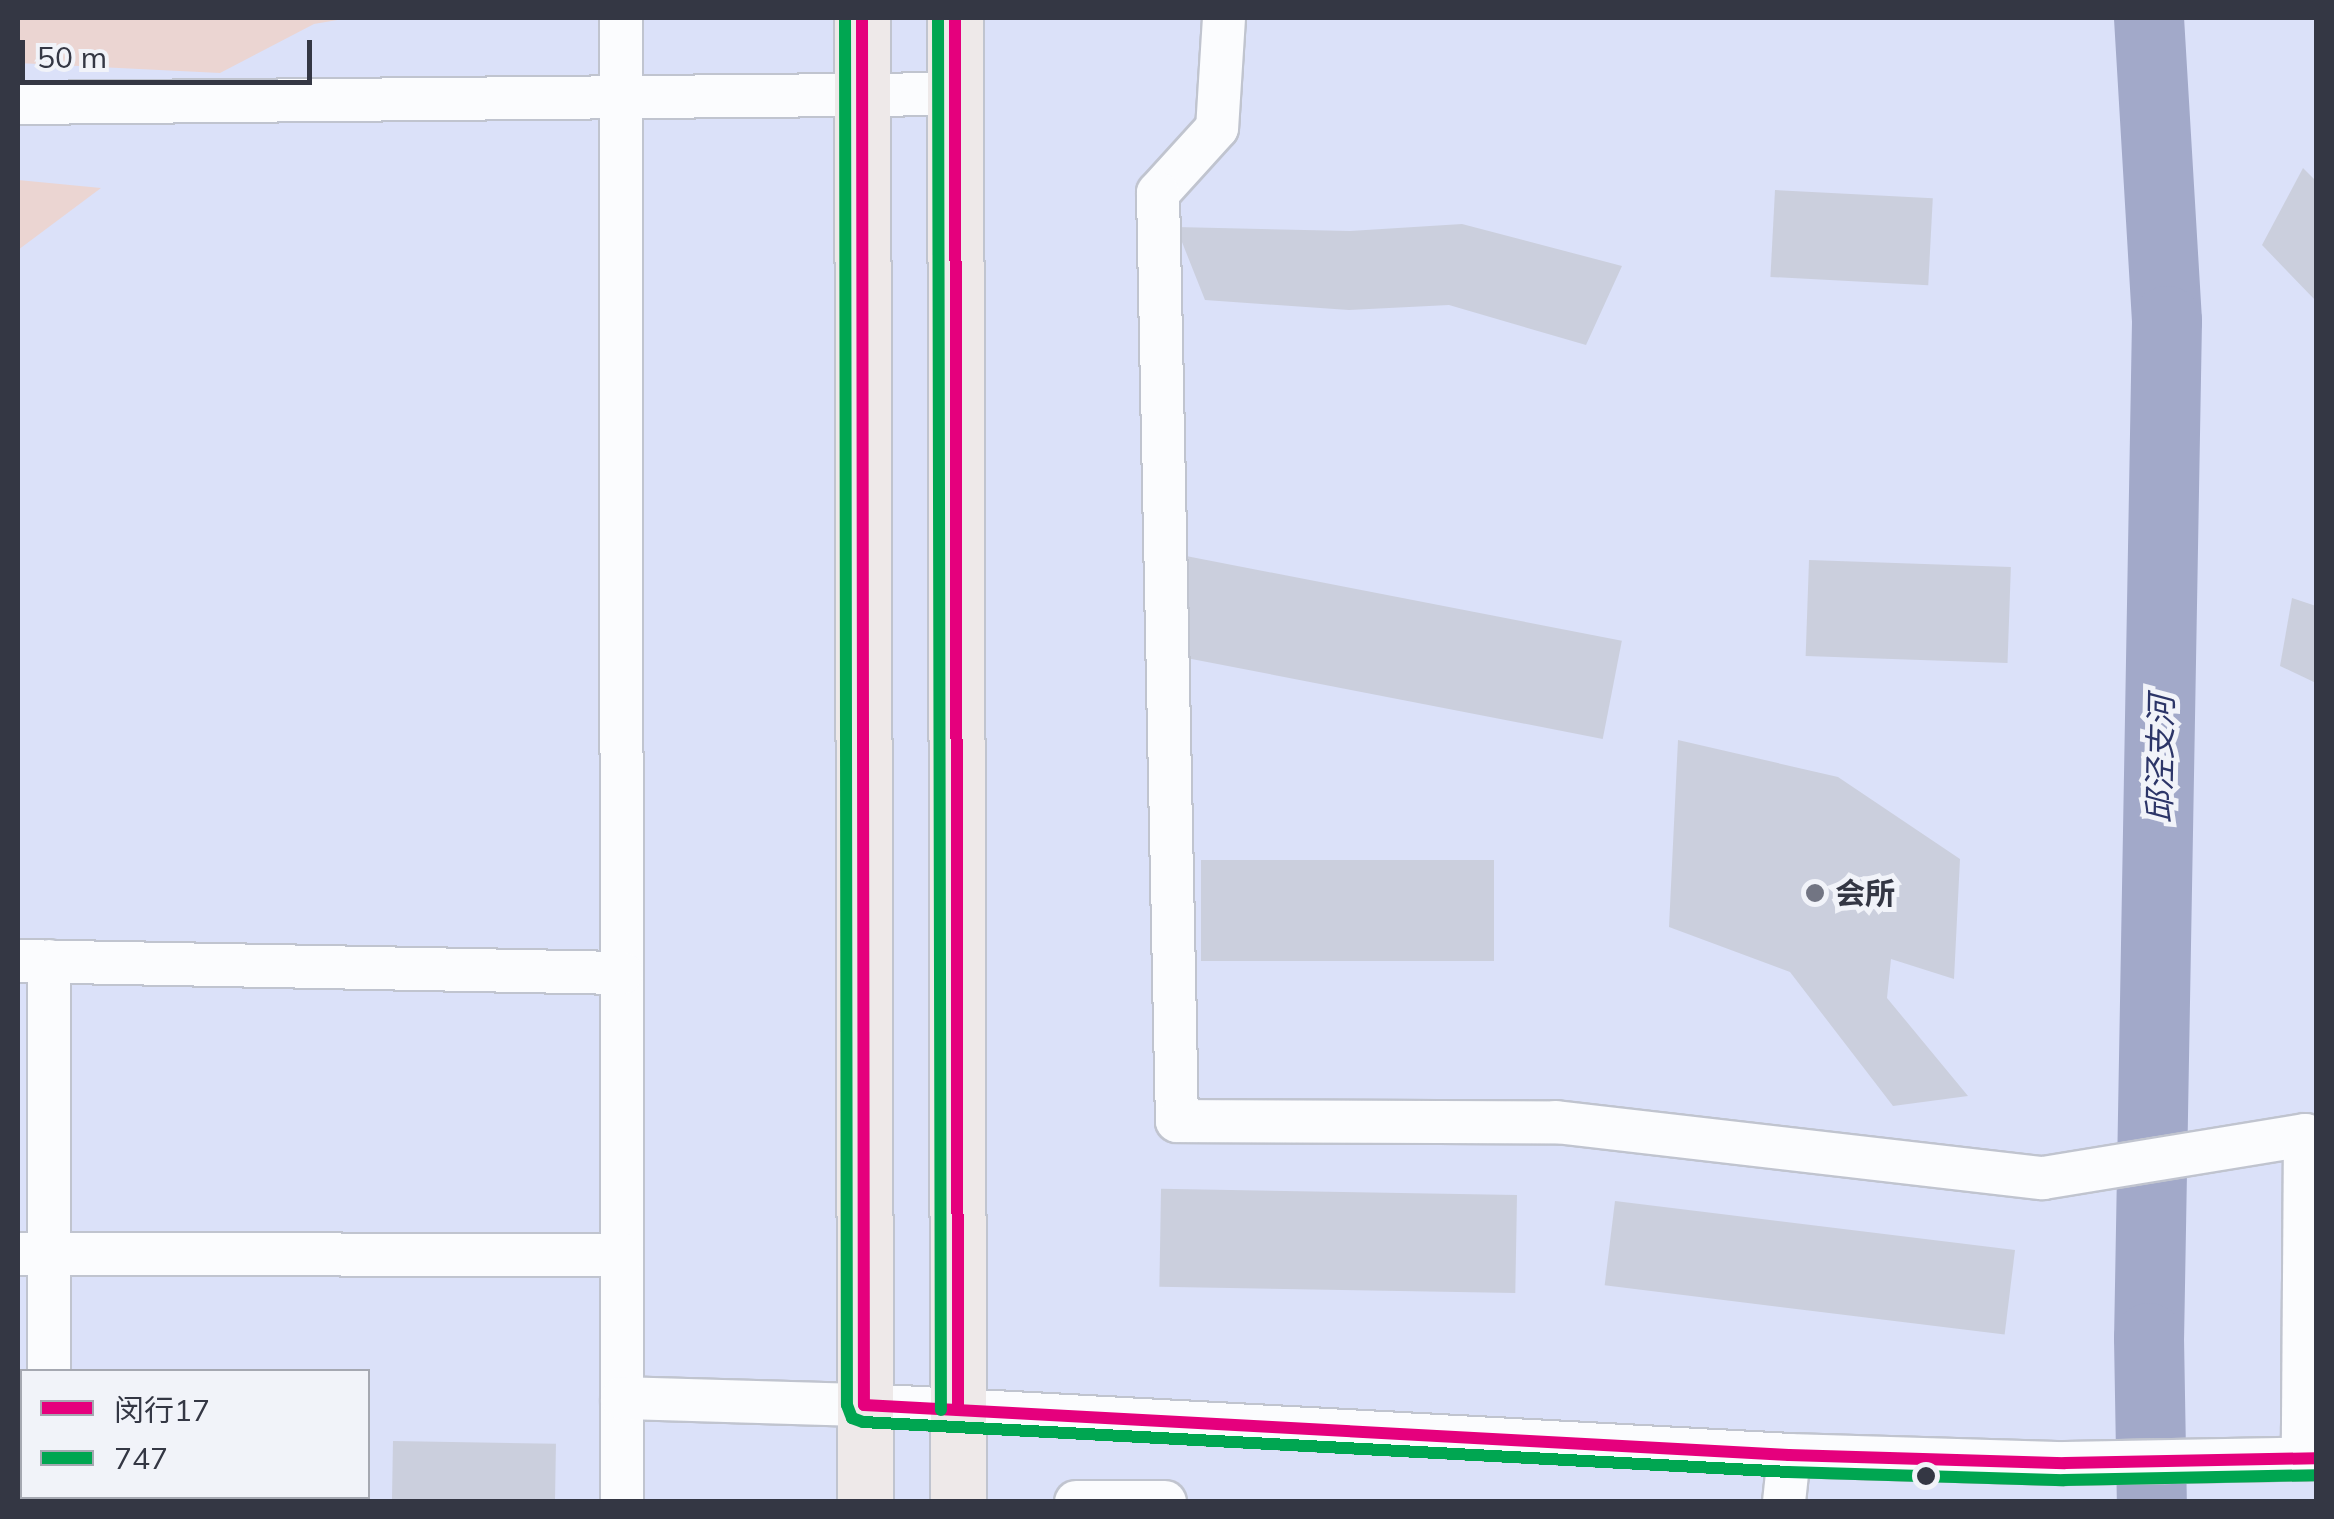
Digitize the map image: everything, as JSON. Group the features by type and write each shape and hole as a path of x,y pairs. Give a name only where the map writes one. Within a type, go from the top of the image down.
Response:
{"main road":[{"path":"862,18 864,1502"},
{"path":"955,18 958,1502"}],"street":[{"path":"621,18 622,1502"},
{"path":"622,1398 864,1404 1789,1456 2065,1463 2310,1459 2305,1135 2044,1178 1556,1122 1177,1121 1158,194 1218,128 1224,18"},
{"path":"18,103 955,94"},
{"path":"49,1369 33,1254 33,961 622,973"},
{"path":"33,1254 622,1255"},
{"path":"1784,1502 1789,1456"},
{"path":"1076,1502 1165,1502"}],"shaded area":[{"path":"18,18 2316,18 2316,1501 18,1501"},
{"path":"18,18 349,18 314,24 220,73 18,63"},
{"path":"18,180 101,188 18,250"}],"building":[{"path":"2303,168 2316,181 2316,301 2262,245"},
{"path":"1775,190 1933,198 1928,285 1770,277"},
{"path":"1462,224 1622,266 1586,345 1449,305 1349,310 1205,300 1176,227 1350,231"},
{"path":"1186,556 1622,641 1603,739 1167,654"},
{"path":"1809,560 2011,567 2008,663 1806,656"},
{"path":"2292,598 2316,606 2316,683 2280,666"},
{"name":"会所","path":"1678,740 1838,777 1960,859 1954,979 1891,959 1887,998 1968,1096 1893,1106 1790,972 1669,927"},
{"path":"1201,860 1494,860 1494,961 1201,961"},
{"path":"1161,1189 1517,1195 1515,1293 1159,1287"},
{"path":"1615,1201 2015,1250 2005,1334 1605,1285"},
{"path":"393,1441 556,1444 555,1502 392,1502"}],"waterway":[{"name":"邱泾支河","path":"2149,18 2167,321 2149,1338 2152,1502"}],"transit line":[{"name":"747","path":"845,18 847,1405 852,1418 863,1422 1788,1472 2064,1480 2316,1475"},
{"name":"闵行17","path":"862,18 864,1405 1789,1455 2065,1463 2316,1458"},
{"name":"747","path":"938,18 941,1410"},
{"name":"闵行17","path":"955,18 958,1410"}],"place":[{"name":"会所","path":"1815,893"}]}
